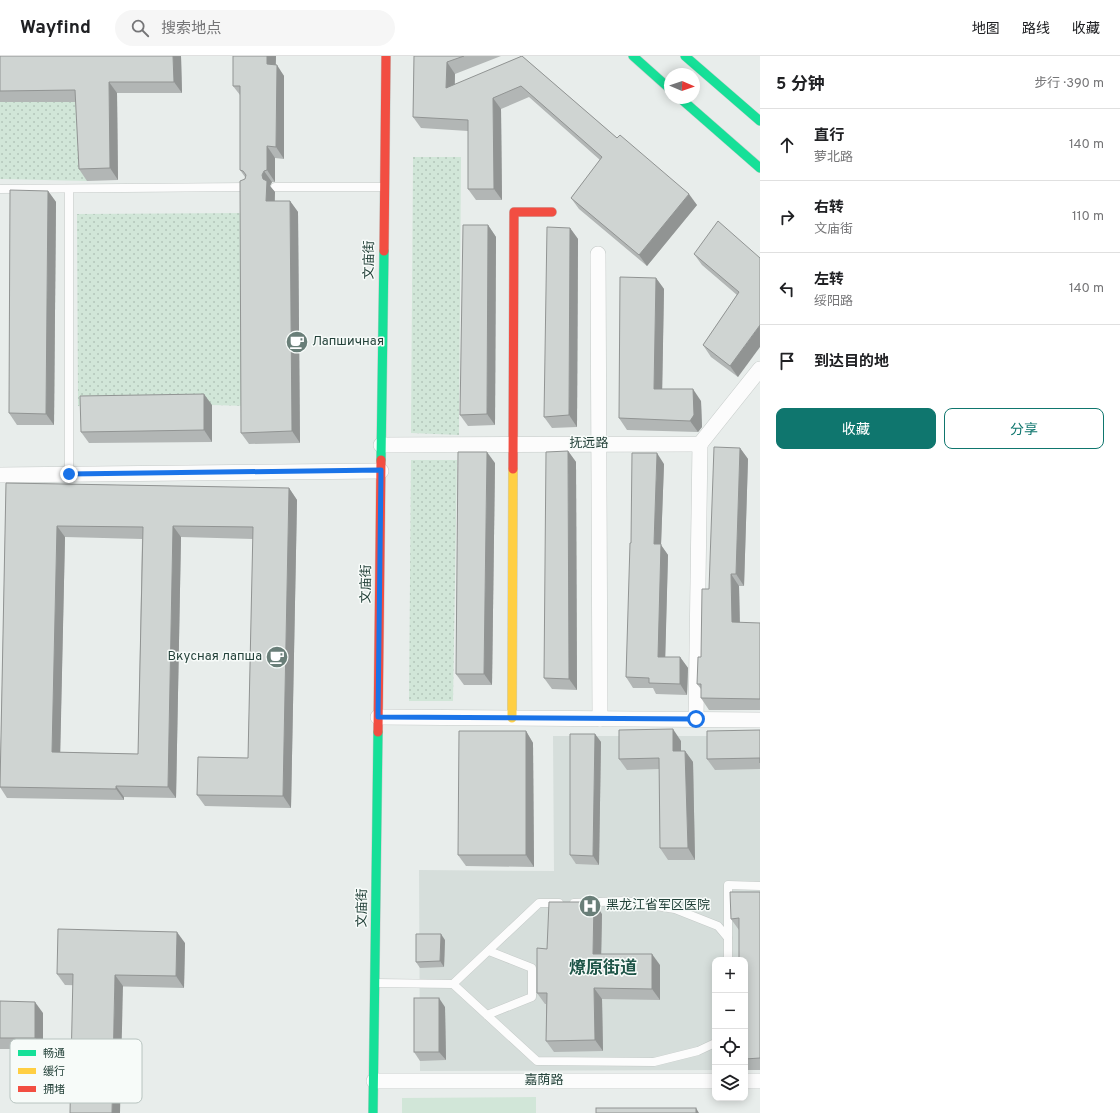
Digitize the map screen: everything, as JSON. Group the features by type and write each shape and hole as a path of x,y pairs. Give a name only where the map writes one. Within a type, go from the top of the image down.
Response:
{"main road":[{"name":"文庙街","path":"373,1113 386,56"},
{"path":"633,56 664,84"},
{"path":"685,56 760,121"},
{"path":"687,104 760,168"},
{"path":"512,718 514,212 552,212"}],"street":[{"path":"598,254 600,719"},
{"path":"696,719 700,444 760,369"},
{"name":"抚远路","path":"381,445 700,444"},
{"path":"0,475 381,470"},
{"path":"378,717 760,720"},
{"name":"嘉荫路","path":"374,1081 712,1081"},
{"path":"748,1081 760,1081"}],"lane":[{"path":"0,190 248,187"},
{"path":"275,187 384,187"},
{"path":"69,189 69,474"},
{"path":"728,957 728,886 760,886"},
{"path":"454,984 540,903 625,901 675,909 718,926 728,938"},
{"path":"486,1014 532,997 532,968 488,951"},
{"path":"375,983 454,984 537,1061 654,1062 698,1050 712,1044"}],"shaded area":[{"name":"黑龙江省军区医院","path":"553,736 760,736 760,1070 748,1070 748,957 712,957 712,1070 420,1071 419,870 554,871"}],"green space":[{"path":"0,102 83,102 87,181 0,179"},
{"path":"413,157 461,157 459,435 411,433"},
{"path":"248,213 248,406 78,406 77,214"},
{"path":"411,460 457,460 453,701 409,701"},
{"path":"536,1097 536,1113 402,1113 402,1098"}],"building":[{"path":"0,56 173,56 174,82 109,82 110,168 79,169 75,90 0,91"},
{"path":"233,56 267,56 267,64 277,65 276,147 267,146 267,170 264,171 262,175 263,179 267,181 266,201 290,201 292,431 241,433 240,181 245,179 246,175 240,170 240,86 233,86"},
{"path":"414,56 464,56 447,62 446,88 522,56 617,138 620,135 689,194 639,255 571,198 602,157 521,86 493,98 494,189 468,189 468,120 413,117"},
{"path":"10,190 48,191 46,414 9,413"},
{"path":"718,221 760,258 760,325 730,366 703,345 739,292 694,254"},
{"path":"463,225 488,225 487,414 460,415"},
{"path":"547,227 570,228 569,415 544,417"},
{"path":"620,277 656,278 654,389 693,389 694,415 690,421 619,418"},
{"path":"204,394 204,430 81,432 80,396"},
{"path":"714,447 740,448 736,574 731,574 732,622 760,623 760,699 701,698 701,684 697,684 698,657 701,657 702,589 709,589"},
{"path":"568,451 569,679 544,678 546,452"},
{"path":"458,452 487,452 484,674 456,674"},
{"path":"632,453 657,453 654,544 661,544 658,657 680,657 680,684 649,683 649,678 626,677 631,543"},
{"path":"6,483 289,488 283,796 197,795 198,757 248,758 253,527 173,526 168,787 116,786 116,789 0,787","holes":["57,526 143,527 138,754 52,752"]},
{"path":"673,729 673,751 685,751 688,848 660,848 659,758 619,759 619,730"},
{"path":"760,730 760,758 707,759 707,731"},
{"path":"459,731 526,731 526,855 458,855"},
{"path":"570,734 595,734 593,856 570,855"},
{"path":"730,892 760,892 760,1058 748,1059 748,957 739,957 739,918 731,919"},
{"path":"549,902 594,902 593,954 652,954 652,989 594,988 595,1040 546,1041 547,993 537,993 537,948 547,949"},
{"path":"58,929 177,932 176,976 115,975 114,1039 72,1039 73,974 57,974"},
{"path":"416,934 441,934 440,961 416,962"},
{"path":"414,998 439,998 439,1052 414,1052"},
{"path":"0,1001 35,1002 35,1038 0,1038"},
{"path":"70,1103 112,1103 112,1113 70,1113"},
{"path":"596,1108 696,1108 696,1113 596,1113"}],"traffic: fast":[{"path":"633,56 664,84"},
{"path":"685,56 760,121"},
{"path":"687,104 760,168"},
{"path":"381,460 384,251"},
{"path":"373,1113 378,732"}],"traffic: slow":[{"path":"512,718 513,469"}],"traffic: jam":[{"path":"384,251 386,56"},
{"path":"513,469 514,212 552,212"},
{"path":"378,732 381,460"}],"place":[{"name":"Лапшичная","path":"297,342"},
{"name":"Вкусная лапша","path":"277,657"},
{"name":"黑龙江省军区医院","path":"590,906"}],"district":[{"name":"燎原街道","path":"603,969"}],"route":[{"path":"69,474 381,470 378,717 696,719"}]}
